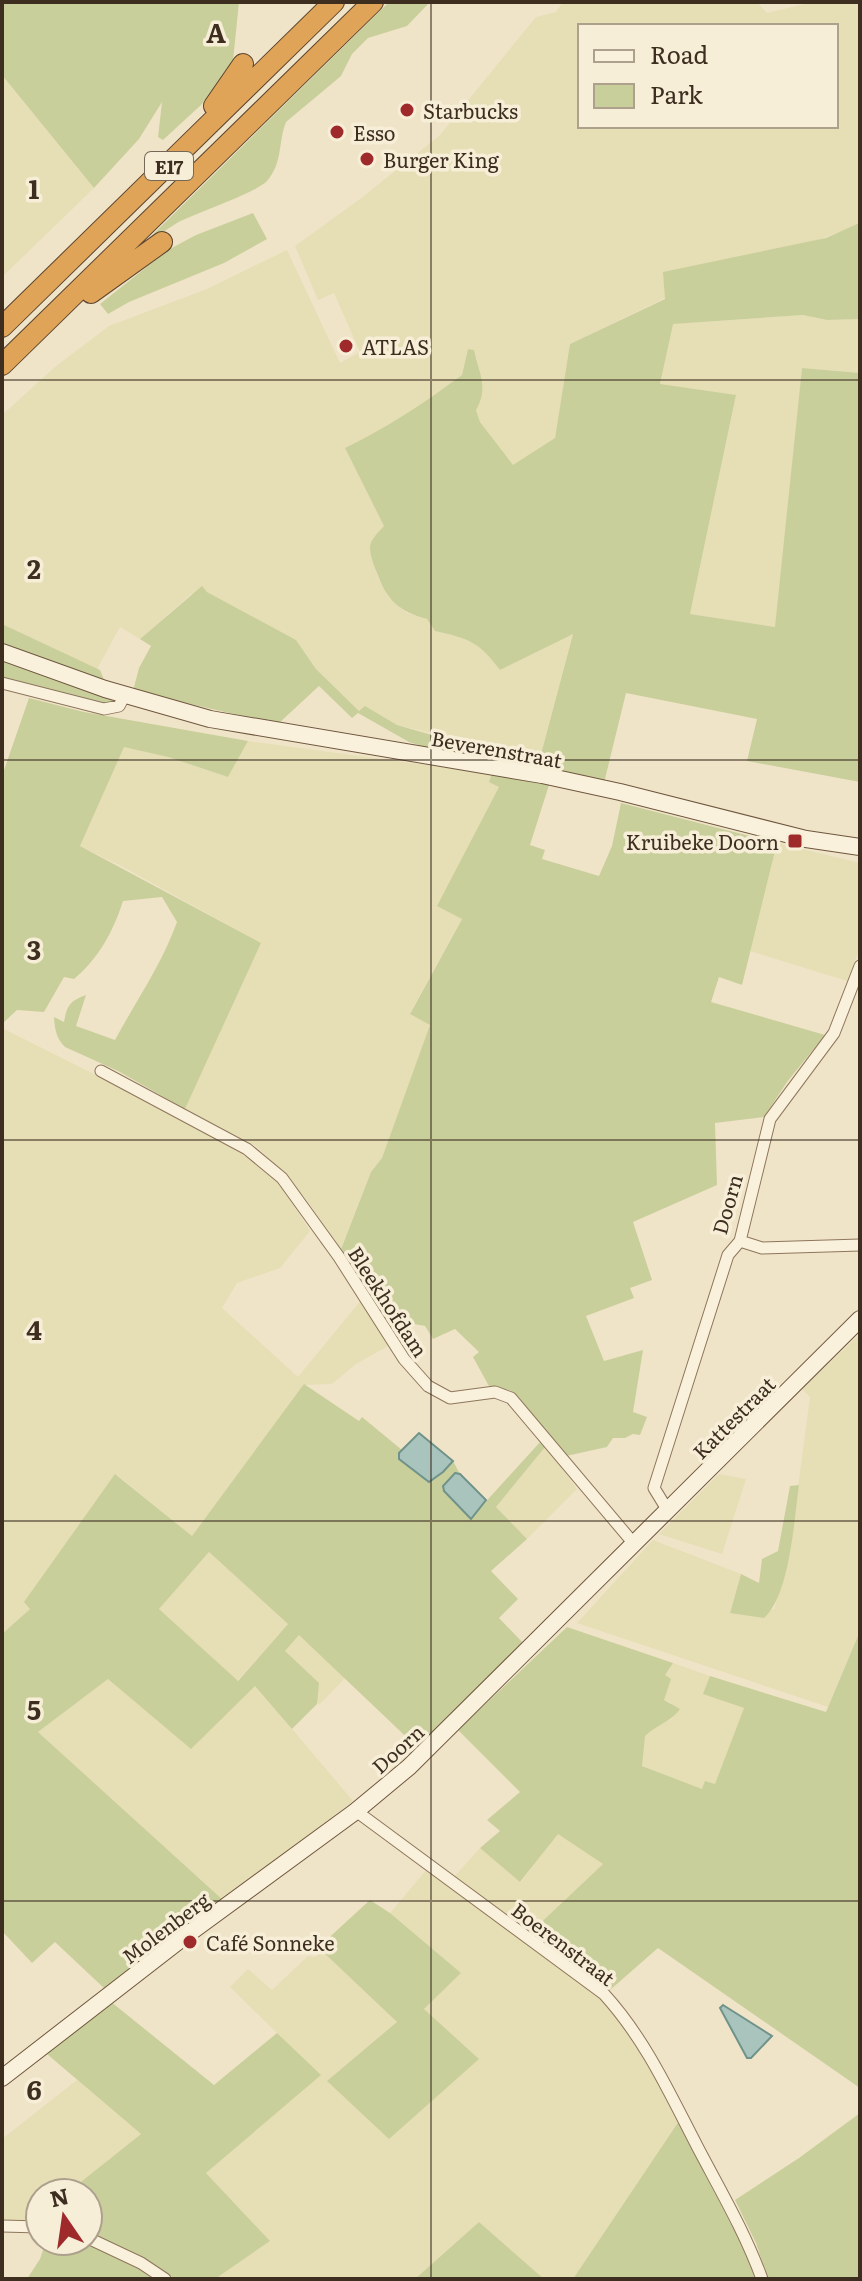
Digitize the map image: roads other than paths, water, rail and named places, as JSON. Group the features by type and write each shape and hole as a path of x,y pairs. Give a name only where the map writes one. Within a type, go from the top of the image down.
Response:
{"highway":[{"name":"E17","path":"2,327 334,2"},
{"name":"E17","path":"2,365 373,2"},
{"path":"156,179 224,94 243,64"},
{"path":"50,319 162,242"}],"street":[{"name":"Beverenstraat","path":"2,652 125,695 210,719 542,775 806,839 860,847"},
{"path":"2,683 104,709 119,706 125,695"},
{"name":"Doorn","path":"668,1511 654,1488 728,1255 740,1241 770,1119 834,1033 860,966"},
{"name":"Bleekhofdam","path":"101,1071 247,1149 282,1178 339,1257 404,1359 421,1379 439,1394 450,1398 495,1392 511,1398 635,1545"},
{"path":"740,1241 762,1248 860,1245"},
{"name":"Kattestraat","path":"635,1545 860,1319"},
{"name":"Doorn","path":"356,1811 409,1767 635,1545"},
{"name":"Molenberg","path":"2,2078 184,1937 356,1811"},
{"name":"Boerenstraat","path":"356,1811 604,1994 626,2018 646,2047 741,2226 762,2279"},
{"path":"2,2226 24,2227"},
{"path":"104,2246 141,2263 165,2279"}],"water":[{"path":"419,1433 453,1461 429,1482 399,1459 399,1453"},
{"path":"455,1473 460,1474 486,1500 471,1519 444,1491 443,1486"},
{"path":"723,2005 772,2036 751,2058 747,2058 720,2008"}],"place":[{"name":"Starbucks","path":"407,110"},
{"name":"Esso","path":"337,132"},
{"name":"Burger King","path":"367,159"},
{"name":"ATLAS","path":"346,346"},
{"name":"Kruibeke Doorn","path":"795,841"},
{"name":"Café Sonneke","path":"190,1942"}]}
